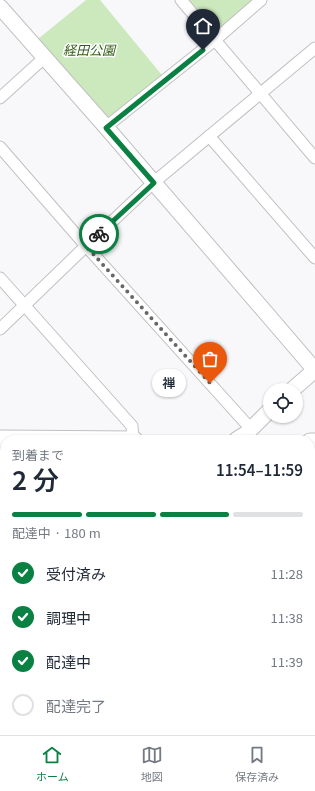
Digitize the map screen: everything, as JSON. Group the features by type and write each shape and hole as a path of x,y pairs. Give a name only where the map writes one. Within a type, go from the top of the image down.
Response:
{"street":[{"path":"8,0 0,7 315,370 300,383"},
{"path":"181,0 315,158"},
{"path":"106,128 215,40 261,0"},
{"path":"0,329 154,183 315,48"},
{"path":"0,98 45,58"},
{"path":"209,136 315,258"},
{"path":"0,147 86,246 251,429"},
{"path":"0,278 132,426 133,435"},
{"path":"243,435 263,417"}],"green space":[{"name":"経田公園","path":"86,0 100,0 166,80 106,127 33,43"},
{"path":"181,0 261,0 214,39"}],"way so far":[{"path":"99,234 86,246 210,383"}],"place":[{"name":"禅","path":"210,383"}],"route":[{"path":"99,234 154,183 106,128 203,50"}]}
